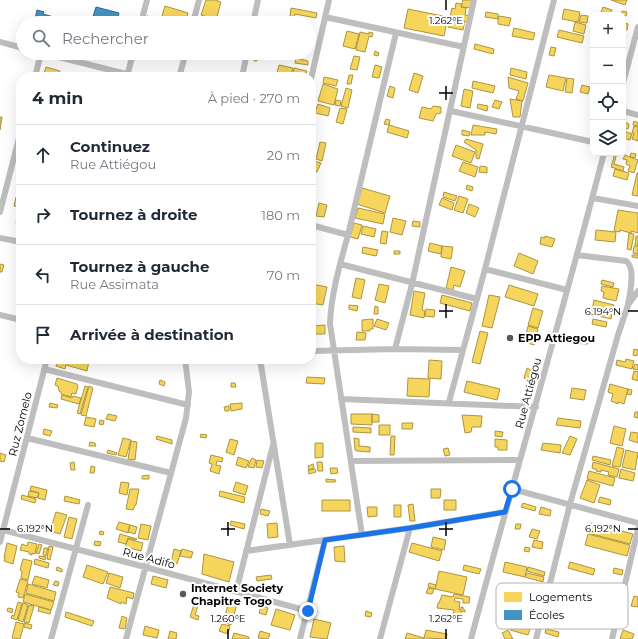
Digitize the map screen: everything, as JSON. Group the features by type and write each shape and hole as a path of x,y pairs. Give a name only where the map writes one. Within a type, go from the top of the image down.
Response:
{"street":[{"path":"143,16 147,0"},
{"path":"195,16 199,0"},
{"path":"255,16 258,0"},
{"path":"316,57 329,0"},
{"path":"395,349 412,284 451,112 474,0"},
{"path":"449,402 464,350 554,0"},
{"path":"325,17 464,46"},
{"path":"626,73 636,41 638,27"},
{"path":"362,535 330,324 330,309 396,33"},
{"path":"0,42 16,46"},
{"path":"36,72 40,60"},
{"path":"68,60 112,72"},
{"path":"128,72 131,60"},
{"path":"180,72 184,60"},
{"path":"243,72 246,60"},
{"path":"313,72 315,60"},
{"path":"451,112 590,141"},
{"path":"626,112 638,115"},
{"path":"0,212 16,150"},
{"name":"Rue Attiégou","path":"471,639 505,512 536,407 603,156"},
{"path":"593,198 638,206"},
{"path":"316,226 348,234"},
{"path":"0,238 16,241"},
{"path":"550,583 570,504 618,335 628,305 631,280 630,263 626,261 577,255"},
{"path":"340,264 412,284 477,299"},
{"path":"485,269 567,290"},
{"path":"628,305 638,291"},
{"path":"0,315 16,319"},
{"path":"316,351 395,349 464,350"},
{"name":"Ruz Zomelo","path":"3,517 27,438 46,364"},
{"path":"126,639 188,405 189,392 186,364"},
{"path":"261,364 290,545"},
{"path":"44,369 188,405"},
{"path":"341,399 449,402 536,407"},
{"path":"27,438 171,473"},
{"path":"236,592 274,441"},
{"path":"351,460 520,460"},
{"path":"512,489 638,523"},
{"path":"51,639 88,505"},
{"path":"246,551 410,528 505,512"},
{"path":"0,542 3,530 3,517"},
{"path":"380,639 410,528"},
{"path":"625,583 638,529"},
{"name":"Rue Adifo","path":"3,530 308,611"},
{"path":"300,639 325,540"},
{"path":"536,639 539,629"},
{"path":"612,639 614,629"}],"building: Logements":[{"path":"206,0 221,2 217,16 201,15"},
{"path":"463,0 472,0 471,8 461,7"},
{"path":"611,0 627,0 625,5"},
{"path":"456,3 462,4 461,7 466,8 465,15 469,16 468,22 465,21 463,30 448,27 452,8 455,9"},
{"path":"165,6 188,13 187,16 162,16"},
{"path":"603,7 612,10 611,12 601,12"},
{"path":"291,8 317,13 316,18 316,16 295,14 294,16 290,16"},
{"path":"408,9 448,17 444,36 404,28"},
{"path":"564,9 580,12 578,22 562,19"},
{"path":"486,12 498,14 498,19 485,17"},
{"path":"581,15 588,16 587,23 579,22"},
{"path":"499,16 511,18 509,26 498,24"},
{"path":"575,22 586,25 584,34 573,31"},
{"path":"514,28 535,33 533,40 512,36"},
{"path":"559,30 584,36 582,43 557,37"},
{"path":"347,31 359,34 355,49 343,46"},
{"path":"360,32 369,34 369,32 373,33 372,37 369,36 365,52 356,50"},
{"path":"475,44 494,49 493,54 474,49"},
{"path":"551,47 556,48 554,56 549,55"},
{"path":"375,51 379,53 378,56 374,55"},
{"path":"354,56 360,57 357,70 350,69"},
{"path":"296,60 304,60 308,61 308,65 295,63"},
{"path":"279,65 293,68 292,72 277,72"},
{"path":"375,65 382,67 379,78 372,77"},
{"path":"46,67 60,71 60,72 44,72"},
{"path":"294,68 307,71 307,72 293,72"},
{"path":"511,68 527,72 526,79 510,75"},
{"path":"414,73 423,76 418,93 409,90"},
{"path":"349,75 353,75 351,84 347,84"},
{"path":"549,75 566,78 563,91 546,87"},
{"path":"324,77 338,80 336,86 323,83"},
{"path":"508,77 528,83 523,101 516,99 519,91 509,88"},
{"path":"567,78 574,79 572,93 565,92"},
{"path":"473,81 495,86 493,93 472,88"},
{"path":"323,84 338,89 334,105 318,101"},
{"path":"582,85 590,87 588,94 580,92"},
{"path":"390,86 395,88 393,98 387,96"},
{"path":"346,88 352,90 348,108 341,106"},
{"path":"464,89 473,91 470,108 461,106"},
{"path":"510,99 522,101 520,117 513,117"},
{"path":"336,100 341,101 340,106 335,105"},
{"path":"495,100 502,102 499,109 492,107"},
{"path":"318,104 330,108 328,116 316,113"},
{"path":"478,104 488,106 487,111 477,108"},
{"path":"433,106 441,107 441,113 436,114 433,121 419,118 422,107 431,109"},
{"path":"340,108 347,109 343,124 336,122"},
{"path":"0,117 2,117 0,130"},
{"path":"386,119 390,120 389,125 384,124"},
{"path":"634,121 638,123 638,126 633,125"},
{"path":"626,122 629,124 628,129 626,128"},
{"path":"389,125 409,131 407,138 387,132"},
{"path":"473,125 497,129 496,134 485,132 485,135 471,135"},
{"path":"634,126 638,127 638,141 632,139"},
{"path":"462,130 470,132 469,136 462,135"},
{"path":"626,132 632,134 630,140 626,139"},
{"path":"466,139 483,144 479,159 476,158 476,150 464,142"},
{"path":"320,142 326,143 322,161 316,159"},
{"path":"456,145 475,152 471,163 452,156"},
{"path":"631,153 636,154 635,158 630,157"},
{"path":"626,155 638,160 634,173 628,171 630,166 626,164 627,160 623,159"},
{"path":"614,156 616,156 614,164 624,167 623,171 611,167"},
{"path":"316,162 321,163 316,172"},
{"path":"463,162 478,167 475,177 459,171"},
{"path":"480,166 487,167 487,173 479,172"},
{"path":"615,169 629,173 627,180 613,176"},
{"path":"638,173 638,196 632,195"},
{"path":"467,185 473,187 472,191 466,189"},
{"path":"362,188 390,196 385,213 357,204"},
{"path":"444,192 457,196 455,201 443,197"},
{"path":"459,196 468,199 463,213 454,210"},
{"path":"442,198 454,203 452,210 439,205"},
{"path":"319,203 327,205 324,217 316,216"},
{"path":"469,204 479,208 475,217 466,213"},
{"path":"358,208 385,214 383,224 355,218"},
{"path":"618,210 638,213 638,233 620,230 620,232 614,231"},
{"path":"393,218 406,221 402,235 390,232"},
{"path":"413,221 420,222 420,227 412,226"},
{"path":"354,223 362,225 358,239 350,237"},
{"path":"363,226 376,229 374,237 361,234"},
{"path":"596,230 616,232 615,242 595,240"},
{"path":"382,231 388,232 386,244 380,243"},
{"path":"629,233 634,234 631,250 627,249"},
{"path":"545,236 555,239 552,247 540,244 541,237 545,238"},
{"path":"636,236 638,236 638,246 635,245"},
{"path":"430,243 442,246 441,254 428,251"},
{"path":"442,246 453,247 451,259 441,257"},
{"path":"634,246 638,246 638,254 633,253"},
{"path":"363,247 378,250 376,256 362,253"},
{"path":"394,251 400,251 400,254 394,254"},
{"path":"519,253 538,261 533,274 514,266"},
{"path":"632,255 638,255 638,258 632,257"},
{"path":"0,264 4,265 2,272 0,272"},
{"path":"451,267 465,271 460,287 454,285 453,290 446,288"},
{"path":"356,278 365,280 361,299 352,297"},
{"path":"602,280 614,283 613,287 601,284"},
{"path":"379,284 389,286 385,303 375,300"},
{"path":"316,285 327,287 323,305 316,304"},
{"path":"509,285 538,294 534,306 505,297"},
{"path":"602,286 619,289 616,301 603,298 604,292 601,291"},
{"path":"414,291 425,293 422,310 425,311 424,318 410,315"},
{"path":"442,295 472,303 470,311 440,303"},
{"path":"489,295 500,297 492,328 482,326"},
{"path":"594,300 614,305 611,319 591,314"},
{"path":"349,305 358,306 357,311 349,309"},
{"path":"375,306 378,307 378,314 374,314"},
{"path":"533,308 543,311 538,328 528,325"},
{"path":"426,309 435,310 434,317 425,316"},
{"path":"373,319 373,329 370,329 370,331 362,331 362,320"},
{"path":"377,319 389,323 386,330 374,326"},
{"path":"593,319 607,322 606,327 592,324"},
{"path":"325,325 325,334 316,334 316,326"},
{"path":"528,326 538,329 534,345 524,342"},
{"path":"480,331 488,333 480,364 472,362"},
{"path":"357,332 366,333 365,340 356,340"},
{"path":"570,336 589,336 588,344 569,343"},
{"path":"634,349 638,350 638,355 636,356 633,355"},
{"path":"626,359 634,361 632,369 616,365 617,360 625,362"},
{"path":"429,360 442,361 441,379 428,378"},
{"path":"57,364 88,364 87,371 66,365 65,369 56,366"},
{"path":"635,364 638,365 638,370 633,369"},
{"path":"527,368 531,370 528,379 524,378"},
{"path":"634,371 638,372 638,381 632,379"},
{"path":"307,377 325,378 324,384 306,383"},
{"path":"57,378 77,384 76,394 72,393 71,397 61,394 58,386 55,385"},
{"path":"408,378 430,379 429,397 407,396"},
{"path":"160,380 165,382 164,386 159,384"},
{"path":"467,381 500,389 497,400 464,392"},
{"path":"231,383 235,383 236,387 231,387"},
{"path":"610,384 628,389 624,404 618,402 618,404 611,401 613,394 608,392"},
{"path":"85,386 88,387 80,414 77,413"},
{"path":"89,386 93,388 86,416 81,415"},
{"path":"572,388 586,390 584,400 570,398"},
{"path":"628,389 632,390 631,395 627,394"},
{"path":"62,395 72,398 73,396 81,398 79,404 61,399"},
{"path":"50,403 58,405 57,408 49,407"},
{"path":"242,403 242,409 231,411 230,404"},
{"path":"229,406 229,411 225,411 224,407"},
{"path":"635,412 638,412 638,418 634,417"},
{"path":"108,414 117,416 115,421 106,419"},
{"path":"351,414 372,414 372,425 351,424"},
{"path":"372,414 379,415 379,422 372,422"},
{"path":"462,415 482,416 481,427 472,427 471,432 465,433"},
{"path":"86,417 96,419 94,427 84,425"},
{"path":"558,418 581,421 580,428 556,425"},
{"path":"100,420 104,421 103,425 99,424"},
{"path":"402,423 413,423 412,429 402,429"},
{"path":"379,425 390,425 390,435 379,435"},
{"path":"614,426 626,429 622,446 610,443"},
{"path":"353,427 371,428 371,433 353,432"},
{"path":"44,429 52,431 50,436 43,434"},
{"path":"495,431 503,432 502,437 495,436"},
{"path":"631,432 638,433 638,443 629,440"},
{"path":"201,434 207,435 206,438 200,437"},
{"path":"157,436 172,440 172,444 156,439"},
{"path":"391,436 395,436 394,455 390,455"},
{"path":"570,436 577,439 570,455 562,453"},
{"path":"123,438 131,440 126,457 118,455"},
{"path":"354,438 359,439 359,446 370,447 370,452 355,450"},
{"path":"230,439 238,441 234,455 226,452"},
{"path":"495,439 507,440 507,450 498,450 498,447 495,447"},
{"path":"131,441 137,442 135,460 128,459"},
{"path":"90,442 95,443 96,446 89,446"},
{"path":"315,443 323,443 323,457 315,458"},
{"path":"543,443 561,445 560,453 541,450"},
{"path":"617,447 624,449 620,467 612,466"},
{"path":"448,448 450,455 445,456 443,449"},
{"path":"108,450 117,453 116,455 107,453"},
{"path":"626,450 638,453 635,470 622,467"},
{"path":"0,453 6,455 4,462 0,461"},
{"path":"211,455 223,458 222,462 217,461 216,465 221,466 219,474 210,471 212,464 209,463"},
{"path":"593,456 611,460 610,465 592,460"},
{"path":"238,457 249,461 246,468 236,465"},
{"path":"252,458 256,460 254,468 248,467"},
{"path":"257,460 264,461 262,468 256,467"},
{"path":"74,462 75,470 71,470 70,463"},
{"path":"317,462 322,462 323,471 318,471"},
{"path":"593,462 619,469 617,477 608,475 609,472 601,470 601,472 596,471 597,470 592,468"},
{"path":"313,464 314,468 309,470 308,466"},
{"path":"91,466 95,467 94,473 90,473"},
{"path":"330,468 337,468 338,473 331,474"},
{"path":"315,469 316,472 309,474 308,470"},
{"path":"621,469 635,473 633,481 619,478"},
{"path":"589,471 615,478 613,486 587,479"},
{"path":"149,475 149,479 142,479 142,476"},
{"path":"326,479 336,480 335,482 326,482"},
{"path":"587,480 600,485 594,503 580,498"},
{"path":"121,482 129,483 127,495 119,493"},
{"path":"236,482 248,486 245,495 233,491"},
{"path":"31,486 47,490 45,500 38,498 39,493 30,490"},
{"path":"130,489 139,489 136,505 133,510 126,509"},
{"path":"431,489 441,489 440,498 431,498"},
{"path":"29,491 39,493 37,498 28,496"},
{"path":"220,491 245,497 244,503 219,496"},
{"path":"22,495 36,499 35,503 21,499"},
{"path":"65,496 80,500 79,504 64,501"},
{"path":"600,497 611,500 610,505 598,502"},
{"path":"322,500 350,500 350,511 322,511"},
{"path":"444,500 456,500 456,510 444,510"},
{"path":"523,503 536,507 535,511 521,507"},
{"path":"413,504 415,521 410,521 408,505"},
{"path":"394,505 401,505 401,517 394,517"},
{"path":"367,507 377,507 377,516 368,517"},
{"path":"541,507 551,510 550,516 539,514"},
{"path":"261,509 270,511 268,516 260,514"},
{"path":"56,512 67,515 60,534 50,531"},
{"path":"69,517 77,519 72,539 64,537"},
{"path":"231,521 245,524 244,529 230,525"},
{"path":"119,522 130,525 128,533 116,529"},
{"path":"277,523 278,537 268,538 267,524"},
{"path":"591,523 633,534 630,544 588,533"},
{"path":"141,524 151,526 148,540 138,538"},
{"path":"516,524 521,524 520,529 515,529"},
{"path":"130,525 137,527 135,534 128,532"},
{"path":"532,529 540,531 537,539 529,537"},
{"path":"100,531 104,532 103,535 99,534"},
{"path":"120,534 137,539 128,538 126,544 118,542"},
{"path":"588,534 630,545 627,556 585,545"},
{"path":"433,537 446,540 444,550 431,547"},
{"path":"128,539 143,543 141,551 125,547"},
{"path":"534,540 543,542 542,549 532,547"},
{"path":"95,541 101,542 100,546 94,545"},
{"path":"28,542 37,544 35,554 32,553 32,555 29,554 29,552 20,550 22,544 27,546"},
{"path":"7,543 17,546 13,564 4,561"},
{"path":"412,543 442,551 439,561 409,552"},
{"path":"39,544 42,545 39,554 36,553"},
{"path":"49,546 53,547 50,560 47,559"},
{"path":"344,546 345,562 335,561 334,547"},
{"path":"525,547 530,548 529,552 524,551"},
{"path":"44,548 48,548 46,556 43,555"},
{"path":"174,549 181,551 177,564 171,562"},
{"path":"182,549 193,552 191,558 180,556"},
{"path":"204,554 234,562 229,582 202,574"},
{"path":"39,556 46,557 45,560 39,558"},
{"path":"23,559 32,561 28,580 21,578 22,571 20,570"},
{"path":"35,559 49,563 48,568 34,564"},
{"path":"505,562 527,567 525,577 503,572"},
{"path":"570,562 595,569 593,575 568,568"},
{"path":"87,565 108,572 103,584 83,577"},
{"path":"464,565 481,569 479,574 463,570"},
{"path":"57,567 62,569 62,572 56,570"},
{"path":"528,567 545,572 544,576 527,571"},
{"path":"614,568 623,570 622,575 613,573"},
{"path":"439,571 467,577 463,595 435,589"},
{"path":"109,573 123,577 120,588 106,583"},
{"path":"527,573 544,577 543,582 525,577"},
{"path":"271,575 272,579 257,581 256,577"},
{"path":"35,576 49,580 47,588 32,584"},
{"path":"153,576 168,580 166,588 151,584"},
{"path":"20,579 28,581 23,598 18,597 19,593 16,592"},
{"path":"55,581 59,582 58,586 53,585"},
{"path":"429,583 436,585 435,589 428,587"},
{"path":"28,584 56,592 54,601 26,593"},
{"path":"110,587 134,593 133,599 127,597 126,604 121,602 121,604 107,598"},
{"path":"428,588 434,589 432,594 426,593"},
{"path":"25,594 54,602 51,610 23,602"},
{"path":"454,594 470,597 469,603 463,603 463,599 455,598 454,601 460,602 459,610 463,607 465,610 465,612 461,611 461,616 453,615 454,610 437,608 442,595 453,597"},
{"path":"634,596 638,597 638,607 631,606"},
{"path":"196,598 200,600 195,615 199,616 198,620 190,617"},
{"path":"230,598 238,601 231,625 223,622"},
{"path":"18,602 22,603 17,620 11,618 12,615 14,616"},
{"path":"23,603 28,605 23,622 18,620"},
{"path":"29,605 34,606 29,623 24,622"},
{"path":"261,606 268,608 266,615 259,613"},
{"path":"39,607 51,610 50,614 38,611"},
{"path":"8,608 13,609 12,613 7,611"},
{"path":"276,609 295,615 290,630 271,625"},
{"path":"366,611 372,613 371,617 365,616"},
{"path":"66,612 94,621 92,626 65,617"},
{"path":"122,616 127,618 125,629 119,628"},
{"path":"314,619 331,623 327,639 310,637"},
{"path":"16,622 24,624 20,639 12,638"},
{"path":"24,623 32,625 31,629 24,627"},
{"path":"222,624 230,626 228,634 219,631"},
{"path":"145,626 159,630 157,638 143,635"},
{"path":"510,629 530,629 528,635"},
{"path":"546,629 559,632 558,637 545,633"},
{"path":"426,630 447,634 446,639 424,638"},
{"path":"508,630 513,639 505,639 502,633"},
{"path":"623,630 634,634 632,639 620,639"},
{"path":"170,631 177,633 176,639 168,639"},
{"path":"260,631 270,634 268,639 258,638"},
{"path":"234,633 249,637 249,639 232,639"},
{"path":"407,633 424,638 405,639"}],"building: Écoles":[{"path":"96,7 119,13 118,16 93,16"},
{"path":"37,10 50,16 36,16"}],"place":[{"name":"EPP Attiegou","path":"510,338"},
{"name":"Internet Society Chapitre Togo","path":"183,594"}],"route":[{"path":"308,611 325,540 410,528 505,512 512,489"}]}
